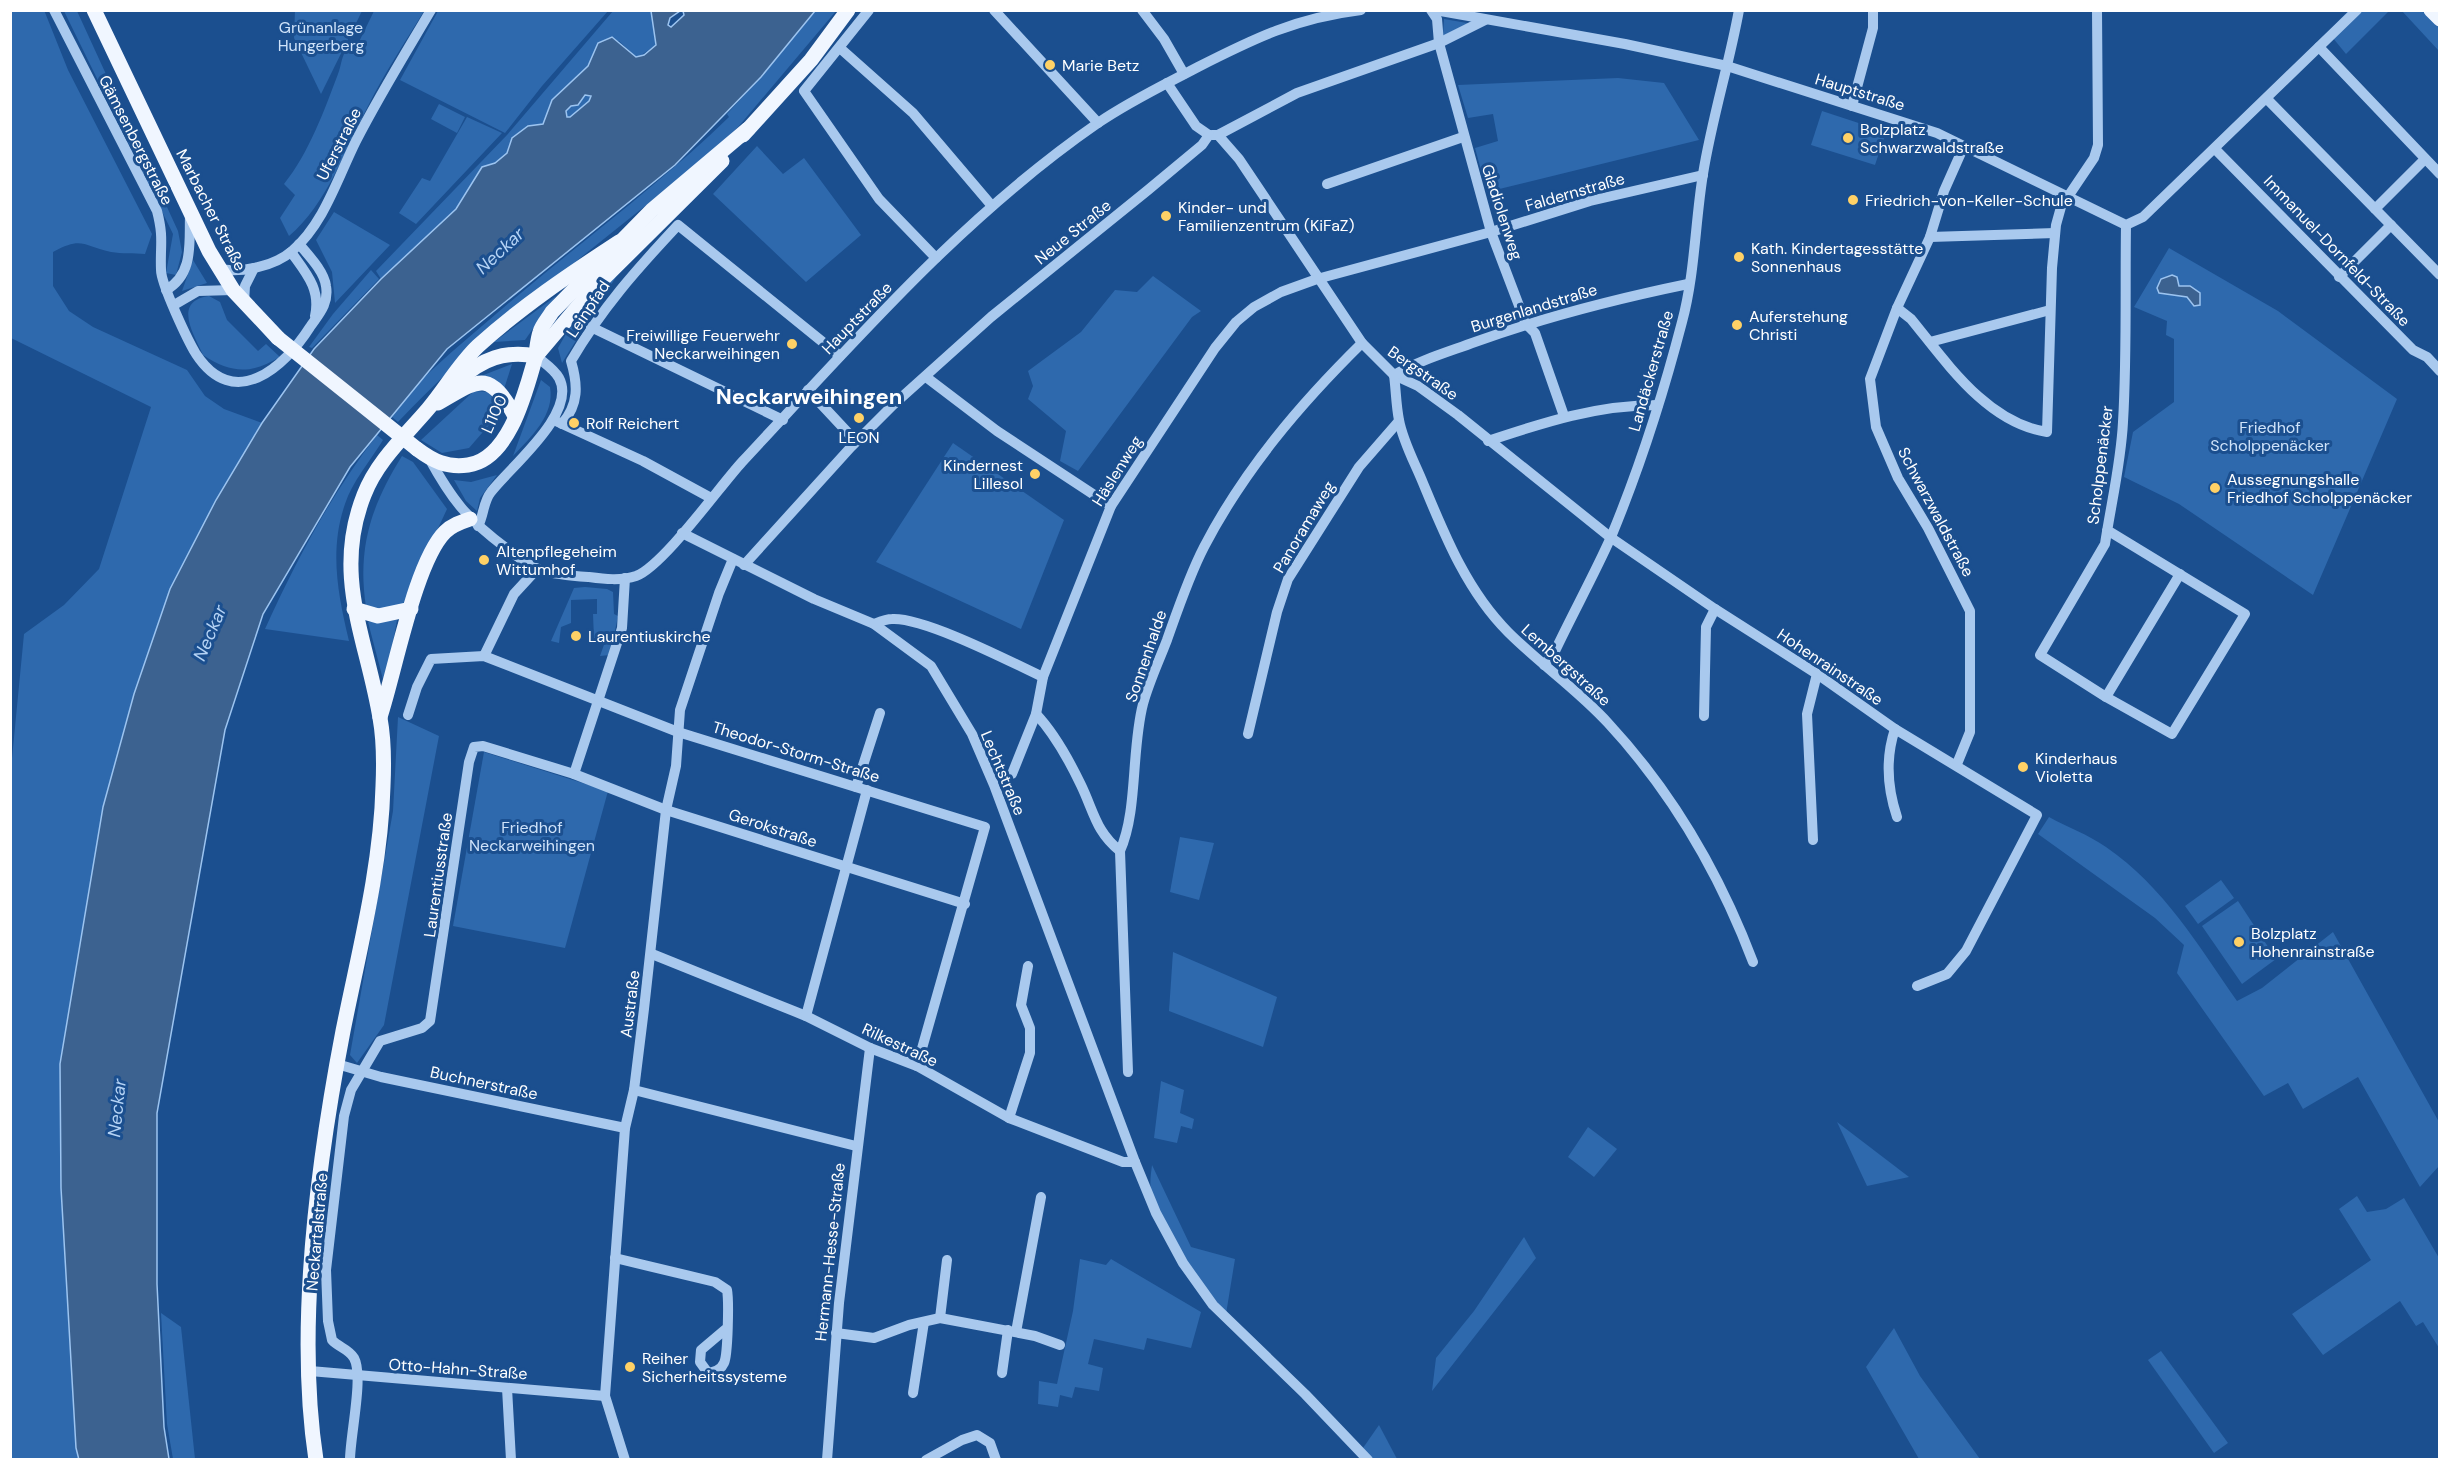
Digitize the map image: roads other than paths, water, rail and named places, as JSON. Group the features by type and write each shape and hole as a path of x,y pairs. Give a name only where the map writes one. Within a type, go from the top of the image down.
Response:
{"main road":[{"name":"Marbacher Straße","path":"94,10 190,216 233,290 278,338 429,458"},
{"path":"536,356 591,291 718,165 811,60 848,10"},
{"path":"2431,10 2439,19"},
{"path":"536,356 541,329 552,312 618,242 681,184 748,129"},
{"path":"316,1460 310,1371 315,1237 337,1064 373,880 383,791 380,717 354,609 350,577 350,548 364,495 387,456 476,348 570,274 618,242"},
{"path":"430,406 469,371 486,361 511,354 536,356"},
{"name":"L1100","path":"429,458 453,466 474,464 486,459 497,450 515,416 536,356"},
{"path":"430,406 476,382 485,383 498,390 515,416"},
{"path":"380,717 429,555 437,542 453,526 474,522"},
{"path":"354,609 378,616 411,609"}],"street":[{"name":"Gämsenbergstraße","path":"54,10 157,211 163,233 161,271 166,290 202,362 219,376 243,382 261,378 285,360 323,309 327,288 322,276 300,244"},
{"name":"Uferstraße","path":"219,269 230,271 254,268 291,252 300,244 327,201 385,87 431,10"},
{"path":"869,10 841,49 804,91 879,199 936,258"},
{"path":"994,10 1098,123"},
{"path":"1142,10 1164,39 1184,74"},
{"name":"Hauptstraße","path":"429,458 454,502 474,522 537,569 587,577 625,578 645,571 682,533 840,356 936,258 992,206 1098,123 1167,83 1273,30 1317,17 1361,10"},
{"name":"Hauptstraße","path":"1433,10 1625,44 1727,66 1937,133 2126,225"},
{"name":"Gladiolenweg","path":"1433,10 1463,137 1491,232 1526,324 1535,333 1564,416"},
{"name":"Landäckerstraße","path":"1544,665 1555,651 1610,537 1658,405 1683,319 1703,175 1739,10"},
{"path":"1852,105 1873,28 1874,10"},
{"path":"1897,308 1911,319 1987,405 2033,430 2047,432 2050,310 2055,233 2061,207 2094,158 2098,145 2097,10"},
{"path":"2126,225 2143,217 2216,149 2356,10"},
{"name":"Neue Straße","path":"744,565 856,441 991,317 1214,135 1297,93 1439,43 1485,20"},
{"path":"2319,47 2439,174"},
{"path":"841,49 913,113 992,206"},
{"name":"Bergstraße","path":"1167,83 1196,126 1214,135 1239,159 1317,279 1362,343 1394,375 1418,386 1610,537"},
{"path":"2267,99 2439,275"},
{"path":"1327,184 1463,137"},
{"name":"Schwarzwaldstraße","path":"1957,764 1970,732 1970,611 1928,528 1898,478 1876,427 1870,379 1897,308 1930,237 1944,191 1964,146"},
{"name":"Immanuel-Dornfeld-Straße","path":"2216,149 2339,277 2413,350 2427,357 2439,371"},
{"path":"2375,209 2425,159"},
{"name":"Faldernstraße","path":"1317,279 1491,232 1590,201 1703,175"},
{"name":"Gämsenbergstraße","path":"166,290 181,279 187,268 190,216"},
{"name":"Leinpfad","path":"474,522 490,493 575,404 578,384 571,361 591,327 623,284 678,225 840,356"},
{"name":"Scholppenäcker","path":"2106,697 2040,655 2105,544 2123,423 2126,225"},
{"path":"2339,277 2391,225"},
{"path":"1930,237 2055,233"},
{"path":"291,252 311,279 316,293 314,321"},
{"path":"244,303 245,286 254,268"},
{"name":"Häslenweg","path":"1012,774 1036,714 1043,677 1111,506 1215,348 1236,322 1254,307 1281,292 1317,279"},
{"name":"Burgenlandstraße","path":"1394,375 1412,364 1526,324 1611,300 1688,284"},
{"path":"174,305 198,291 233,290"},
{"path":"1930,342 2050,310"},
{"path":"591,327 783,420"},
{"name":"Sonnenhalde","path":"1128,1072 1120,851 1128,833 1132,776 1143,704 1203,549 1221,515 1273,440 1318,387 1362,343"},
{"path":"536,356 560,379 563,390 562,403 555,423 643,461 711,498"},
{"name":"Lembergstraße","path":"1394,375 1399,421 1444,536 1477,595 1507,631 1607,722 1669,802 1703,852 1727,898 1753,962"},
{"path":"926,377 997,431 1111,506"},
{"path":"808,390 850,435"},
{"path":"1488,441 1564,416 1603,408 1658,405"},
{"name":"Panoramaweg","path":"1248,735 1275,622 1288,579 1359,466 1399,421"},
{"path":"2107,530 2180,574 2246,614 2172,734 2106,697 2180,574"},
{"name":"Lechtstraße","path":"682,533 744,565 874,624 931,666 972,734 994,785 1135,1162 1156,1213 1178,1253 1213,1305 1305,1394 1368,1460"},
{"name":"Hohenrainstraße","path":"1610,537 1715,609 1817,674 1895,729 1957,764 2037,815 1966,951 1947,974 1917,986"},
{"name":"Austraße","path":"625,1460 605,1396 625,1128 634,1090 652,954 666,810 676,766 680,711 689,679 733,559"},
{"path":"408,715 417,687 431,659 484,656 514,594 537,569"},
{"path":"574,774 622,628 625,578"},
{"path":"1704,716 1706,627 1715,609"},
{"path":"874,624 891,619 908,621 987,651 1043,677"},
{"name":"Theodor-Storm-Straße","path":"484,656 678,732 985,828 964,904"},
{"path":"1813,840 1807,714 1817,674"},
{"path":"806,1016 880,713"},
{"path":"1036,714 1049,728 1081,784 1104,838 1120,851"},
{"path":"1895,729 1887,752 1891,798 1897,817"},
{"name":"Laurentiusstraße","path":"362,1072 380,1041 422,1028 432,1016 469,762 474,747 483,746 574,774"},
{"name":"Gerokstraße","path":"574,774 666,810 964,904"},
{"path":"917,1066 964,904"},
{"name":"Rilkestraße","path":"652,954 806,1016 870,1048 917,1066 1009,1118 1123,1162 1135,1162"},
{"path":"1009,1118 1030,1053 1030,1028 1021,1005 1028,966"},
{"name":"Hermann-Hesse-Straße","path":"826,1460 836,1333 856,1146 870,1048"},
{"name":"Buchnerstraße","path":"337,1064 362,1072 625,1128"},
{"name":"Neckartalstraße","path":"350,1460 356,1377 355,1359 332,1340 329,1332 326,1270 344,1116 351,1090 362,1072"},
{"path":"634,1090 856,1146"},
{"path":"1002,1373 1041,1197"},
{"path":"615,1258 715,1282 727,1290 729,1301 727,1328"},
{"path":"940,1318 947,1260"},
{"path":"836,1333 874,1338 940,1318 1012,1331 1060,1345"},
{"path":"913,1393 924,1322"},
{"name":"Otto-Hahn-Straße","path":"310,1371 356,1377 605,1396"},
{"path":"507,1388 511,1460"},
{"path":"926,1460 962,1440 977,1435 990,1443 996,1460"}],"water":[{"name":"Neckar","path":"651,11 680,11 670,18 668,25 671,27 684,15 683,11 815,11 761,77 675,165 447,349 350,467 263,614 225,730 157,1113 157,1284 164,1427 169,1459 79,1460 76,1448 61,1188 60,1064 103,807 134,694 170,589 216,500 262,423 314,349 381,279 456,209 482,167 495,163 507,153 512,138 528,126 543,124 552,100 588,66 598,43 612,37 636,57 644,55 656,45","holes":["585,95 591,96 589,101 567,117 566,111 571,106 578,105"]},
{"path":"2172,275 2177,277 2179,286 2190,286 2200,293 2200,305 2194,306 2187,297 2159,293 2157,288 2161,279"}],"place":[{"name":"Marie Betz","path":"1050,65"},
{"name":"Bolzplatz Schwarzwaldstraße","path":"1848,138"},
{"name":"Friedrich-von-Keller-Schule","path":"1853,200"},
{"name":"Kinder- und Familienzentrum (KiFaZ)","path":"1166,216"},
{"name":"Kath. Kindertagesstätte Sonnenhaus","path":"1739,257"},
{"name":"Auferstehung Christi","path":"1737,325"},
{"name":"Freiwillige Feuerwehr Neckarweihingen","path":"792,344"},
{"name":"LEON","path":"859,418"},
{"name":"Rolf Reichert","path":"574,423"},
{"name":"Kindernest Lillesol","path":"1035,474"},
{"name":"Aussegnungshalle Friedhof Scholppenäcker","path":"2215,488"},
{"name":"Altenpflegeheim Wittumhof","path":"484,560"},
{"name":"Laurentiuskirche","path":"576,636"},
{"name":"Kinderhaus Violetta","path":"2023,767"},
{"name":"Bolzplatz Hohenrainstraße","path":"2239,942"},
{"name":"Reiher Sicherheitssysteme","path":"630,1367"}],"district":[{"name":"Neckarweihingen","path":"809,396"}],"park label":[{"name":"Grünanlage Hungerberg","path":"321,36"},
{"name":"Friedhof Scholppenäcker","path":"2270,436"},
{"name":"Friedhof Neckarweihingen","path":"532,836"}]}
